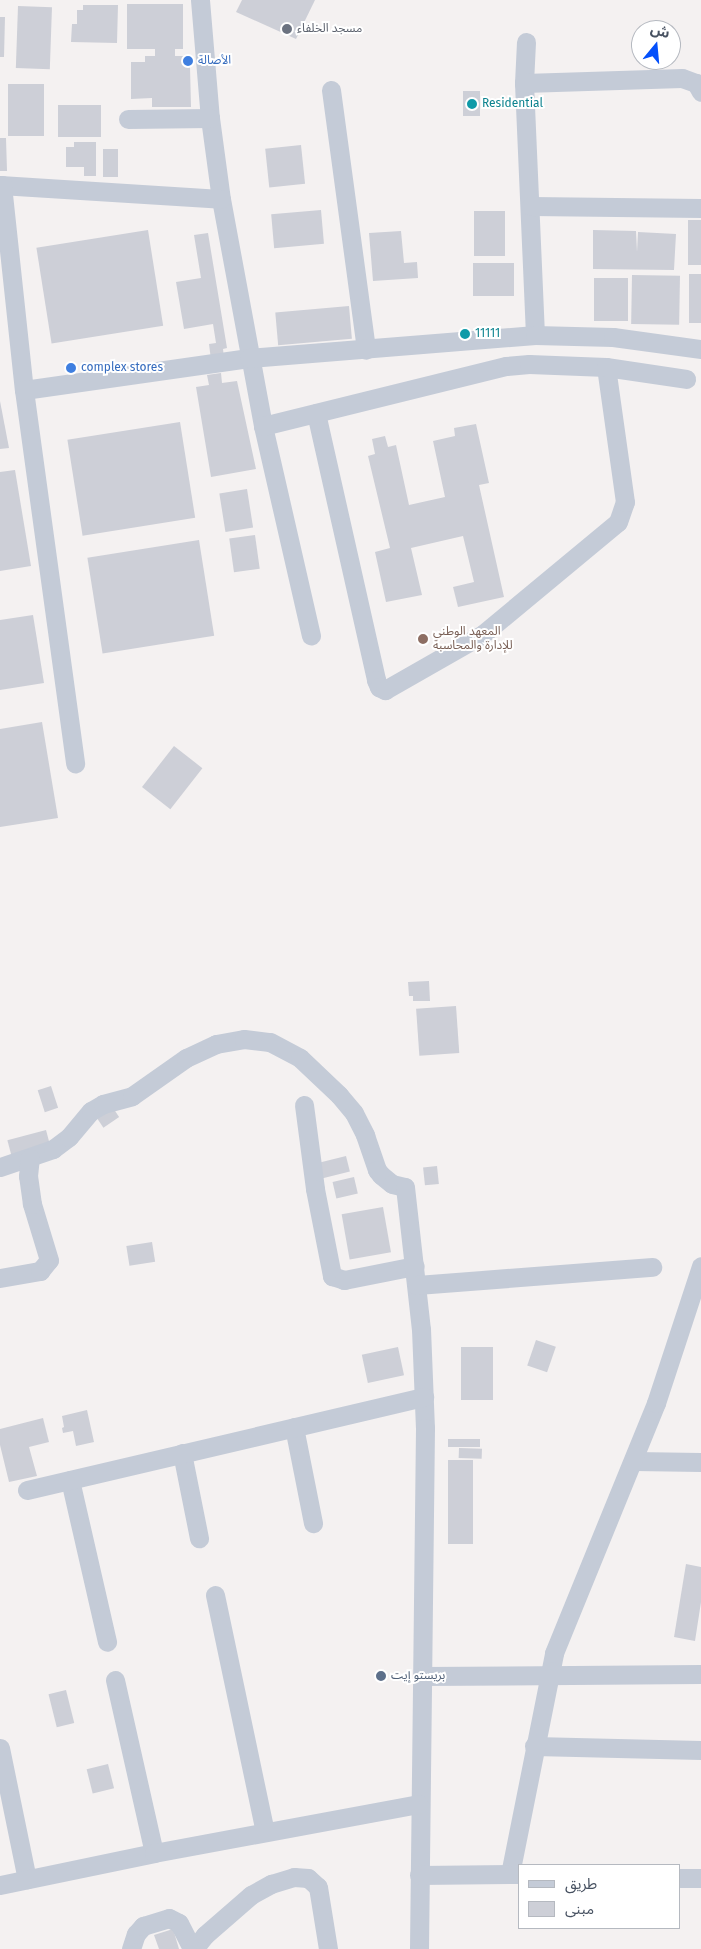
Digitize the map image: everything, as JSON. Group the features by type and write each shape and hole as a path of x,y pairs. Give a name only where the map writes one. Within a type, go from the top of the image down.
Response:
{"street":[{"path":"200,0 210,118 221,199 263,426 311,636"},
{"path":"526,42 524,83 531,206 535,335"},
{"path":"524,83 682,78 696,83 701,92"},
{"path":"330,90 366,350"},
{"path":"128,119 210,118"},
{"path":"75,764 24,390 1,185 221,199"},
{"path":"531,206 701,208"},
{"path":"24,390 249,358 535,335 612,338 701,349"},
{"path":"263,426 506,366 528,364 606,367 686,380"},
{"path":"316,413 376,680 378,687 385,690 483,634 618,522 625,502 606,367"},
{"path":"0,1167 30,1158 62,1143 84,1117 97,1107 132,1096 170,1068 204,1050 230,1040 244,1039 270,1042 300,1058 339,1095 360,1124 376,1170 386,1180 405,1187 418,1285 426,1467 419,1804 419,1949"},
{"path":"304,1105 315,1189 332,1276 344,1280 415,1266"},
{"path":"0,1278 40,1271 49,1260 32,1204 28,1176 30,1158"},
{"path":"419,1875 515,1874 534,1746 548,1673 574,1600 634,1460 656,1403 701,1266"},
{"path":"418,1285 652,1267"},
{"path":"27,1490 424,1397"},
{"path":"294,1427 313,1523"},
{"path":"182,1453 199,1538"},
{"path":"634,1460 701,1462"},
{"path":"70,1480 107,1642"},
{"path":"215,1595 265,1832"},
{"path":"423,1676 548,1673 701,1674"},
{"path":"115,1680 154,1853"},
{"path":"534,1746 701,1750"},
{"path":"0,1748 27,1879"},
{"path":"0,1884 154,1853 419,1804"},
{"path":"131,1949 136,1934 143,1926 169,1918 180,1924 193,1949 205,1935 251,1895 271,1884 294,1877 308,1878 318,1887 328,1949"},
{"path":"681,1878 701,1878"}],"building":[{"name":"مسجد الخلفاء","path":"242,0 315,0 296,39 236,12"},
{"path":"127,4 183,4 183,49 175,49 175,56 187,56 187,67 190,67 191,107 152,107 152,98 131,99 131,62 145,62 145,56 155,56 155,49 127,49"},
{"path":"83,5 118,5 117,43 71,42 72,24 77,24 77,10 83,10"},
{"path":"18,6 52,7 50,69 16,68"},
{"path":"0,17 5,17 4,57 0,57"},
{"path":"8,84 44,84 44,136 8,136"},
{"name":"Residential","path":"463,91 480,91 480,116 463,116"},
{"path":"58,105 101,105 101,137 58,137"},
{"path":"0,138 6,138 7,171 0,171"},
{"path":"74,142 96,142 96,176 84,176 84,167 66,167 66,147 74,147"},
{"path":"301,145 305,184 269,188 265,149"},
{"path":"103,149 118,149 118,177 103,177"},
{"path":"321,210 324,244 274,248 271,214"},
{"path":"474,211 505,211 505,256 474,256"},
{"path":"688,220 701,220 701,265 688,265"},
{"path":"148,230 163,326 52,343 36,248"},
{"path":"593,230 636,231 637,252 638,232 676,234 674,270 593,269"},
{"path":"401,231 404,263 417,262 418,278 373,281 369,233"},
{"path":"208,233 227,348 223,349 224,358 211,360 209,344 216,343 213,324 184,329 176,282 201,278 194,235"},
{"path":"473,263 514,263 514,296 473,296"},
{"path":"689,274 701,274 701,323 689,323"},
{"path":"632,275 680,276 679,325 631,324"},
{"path":"594,278 628,278 628,321 594,321"},
{"path":"349,306 352,339 278,345 275,312"},
{"path":"221,373 222,383 237,381 256,469 211,477 196,387 209,385 207,375"},
{"path":"0,401 9,448 0,449"},
{"path":"180,422 195,518 83,536 67,440"},
{"path":"476,424 489,483 479,485 504,597 458,607 453,587 474,582 463,536 411,548 422,595 386,602 375,552 390,548 368,456 375,454 372,439 385,436 388,447 396,445 409,505 445,497 433,441 455,436 454,428"},
{"path":"15,470 31,566 0,571 0,472"},
{"path":"247,489 253,528 225,532 219,493"},
{"path":"255,535 260,569 234,572 229,539"},
{"path":"199,540 214,636 103,653 87,558"},
{"path":"33,615 44,683 0,690 0,620"},
{"path":"42,722 58,818 0,827 0,729"},
{"path":"174,746 202,768 170,809 142,787"},
{"path":"429,981 430,1001 413,1001 413,996 409,996 408,982"},
{"path":"456,1006 459,1053 419,1056 416,1009"},
{"path":"51,1086 58,1108 45,1112 38,1090"},
{"path":"113,1108 119,1117 103,1128 97,1119"},
{"path":"46,1130 50,1145 12,1156 7,1140"},
{"path":"346,1156 350,1172 320,1179 316,1163"},
{"path":"437,1166 439,1184 425,1185 423,1167"},
{"path":"354,1177 358,1194 336,1199 333,1182"},
{"path":"383,1207 391,1252 350,1260 342,1214"},
{"path":"152,1242 155,1262 129,1266 126,1246"},
{"path":"536,1340 556,1347 547,1372 527,1366"},
{"path":"398,1347 404,1375 368,1383 362,1355"},
{"path":"461,1347 493,1347 493,1400 461,1400"},
{"path":"87,1410 94,1442 76,1446 73,1431 63,1433 62,1416"},
{"path":"43,1418 49,1442 29,1447 37,1476 9,1482 0,1445 0,1429"},
{"path":"448,1439 480,1439 480,1447 448,1447"},
{"path":"459,1448 482,1449 482,1459 459,1458"},
{"path":"448,1460 473,1460 473,1544 448,1544"},
{"path":"686,1564 701,1567 701,1602 695,1641 674,1637"},
{"path":"66,1690 74,1723 57,1727 49,1694"},
{"path":"108,1764 114,1788 93,1794 87,1769"},
{"path":"173,1929 179,1949 159,1949 154,1935"}],"place":[{"name":"مسجد الخلفاء","path":"287,29"},
{"name":"الأصالة","path":"188,61"},
{"name":"Residential","path":"472,104"},
{"name":"11111","path":"465,334"},
{"name":"complex stores","path":"71,368"},
{"name":"المعهد الوطني للإدارة والمحاسبة","path":"423,639"},
{"name":"بريستو إيت","path":"381,1676"}]}
